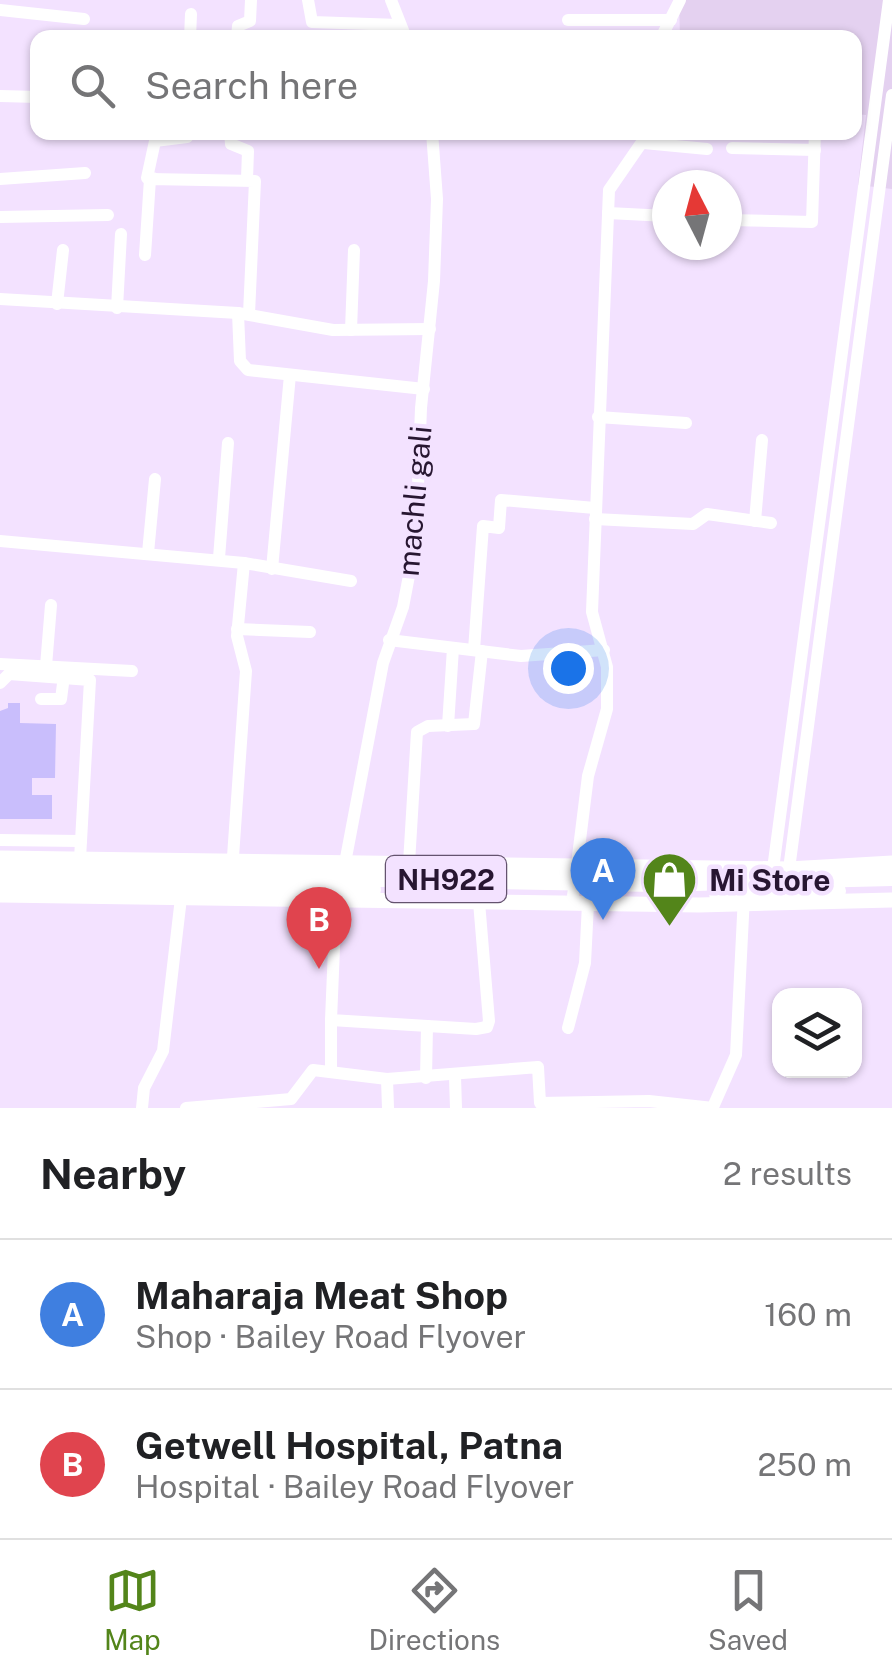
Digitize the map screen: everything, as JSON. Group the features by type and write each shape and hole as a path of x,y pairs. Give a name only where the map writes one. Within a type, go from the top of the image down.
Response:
{"highway":[{"name":"NH922","path":"0,872 654,883 892,877"},
{"name":"NH922","path":"0,885 655,894 892,889"}],"main road":[{"path":"0,858 781,869 892,863"},
{"path":"324,863 329,899"},
{"path":"0,895 745,905 892,900"}],"street":[{"path":"238,30 238,26 250,21 251,0"},
{"path":"308,0 312,22 392,30"},
{"path":"391,0 402,30"},
{"path":"665,30 680,0"},
{"path":"781,869 889,0"},
{"path":"0,10 84,19"},
{"path":"190,14 190,30"},
{"path":"568,20 670,20"},
{"path":"781,869 885,201 892,95"},
{"path":"0,96 30,97"},
{"path":"155,140 146,178 247,179 256,183 239,356 244,368 424,389"},
{"path":"230,140 230,144 248,151 247,179"},
{"name":"machli gali","path":"346,863 389,640 403,608 414,554 437,198 433,140"},
{"path":"568,1028 585,962 576,865 588,776 607,710 604,650 592,612 608,213 612,181 644,140"},
{"path":"657,140 707,149"},
{"path":"742,220 812,222 815,140"},
{"path":"732,148 815,150"},
{"path":"0,179 84,173"},
{"path":"145,255 148,184 153,178"},
{"path":"608,213 652,215"},
{"path":"0,220 108,215"},
{"path":"0,220 45,222"},
{"path":"117,308 121,234"},
{"path":"57,304 63,250"},
{"path":"351,330 354,250"},
{"path":"0,298 243,313 351,330 430,329"},
{"path":"272,570 290,375"},
{"path":"598,417 686,423"},
{"path":"755,520 762,440"},
{"path":"220,558 228,444"},
{"path":"148,553 156,478"},
{"path":"408,863 418,732 422,727 476,722 483,526 498,528 501,500 694,524 707,514 771,523"},
{"path":"0,541 220,558 351,581"},
{"path":"230,898 246,671 237,629 244,564"},
{"path":"46,666 51,605"},
{"path":"237,629 310,632"},
{"path":"389,640 534,656 604,650"},
{"path":"448,726 453,648"},
{"path":"0,664 132,671"},
{"path":"0,683 9,674 86,677 91,686 80,859"},
{"path":"41,699 61,699 64,676"},
{"path":"0,840 81,841"},
{"path":"186,1108 292,1098 313,1070 387,1079 538,1067 540,1103 649,1101 713,1108 736,1056 745,905 742,868"},
{"path":"142,1108 144,1088 163,1051 181,898"},
{"path":"319,959 329,899"},
{"path":"329,899 331,1070"},
{"path":"330,1020 483,1029 489,1025 480,902"},
{"path":"426,1078 427,1026"},
{"path":"455,1076 456,1108"},
{"path":"387,1079 388,1108"}],"shaded area":[{"path":"679,0 892,0 892,189 858,185 866,115 862,115 862,30 680,30"}],"building":[{"path":"8,703 20,703 20,723 56,724 55,778 32,778 32,795 52,795 52,819 0,819 0,711 8,708"}],"place":[{"name":"Maharaja Meat Shop","path":"603,920"},
{"name":"Mi Store","path":"670,929"},
{"name":"Getwell Hospital, Patna","path":"319,969"}]}
